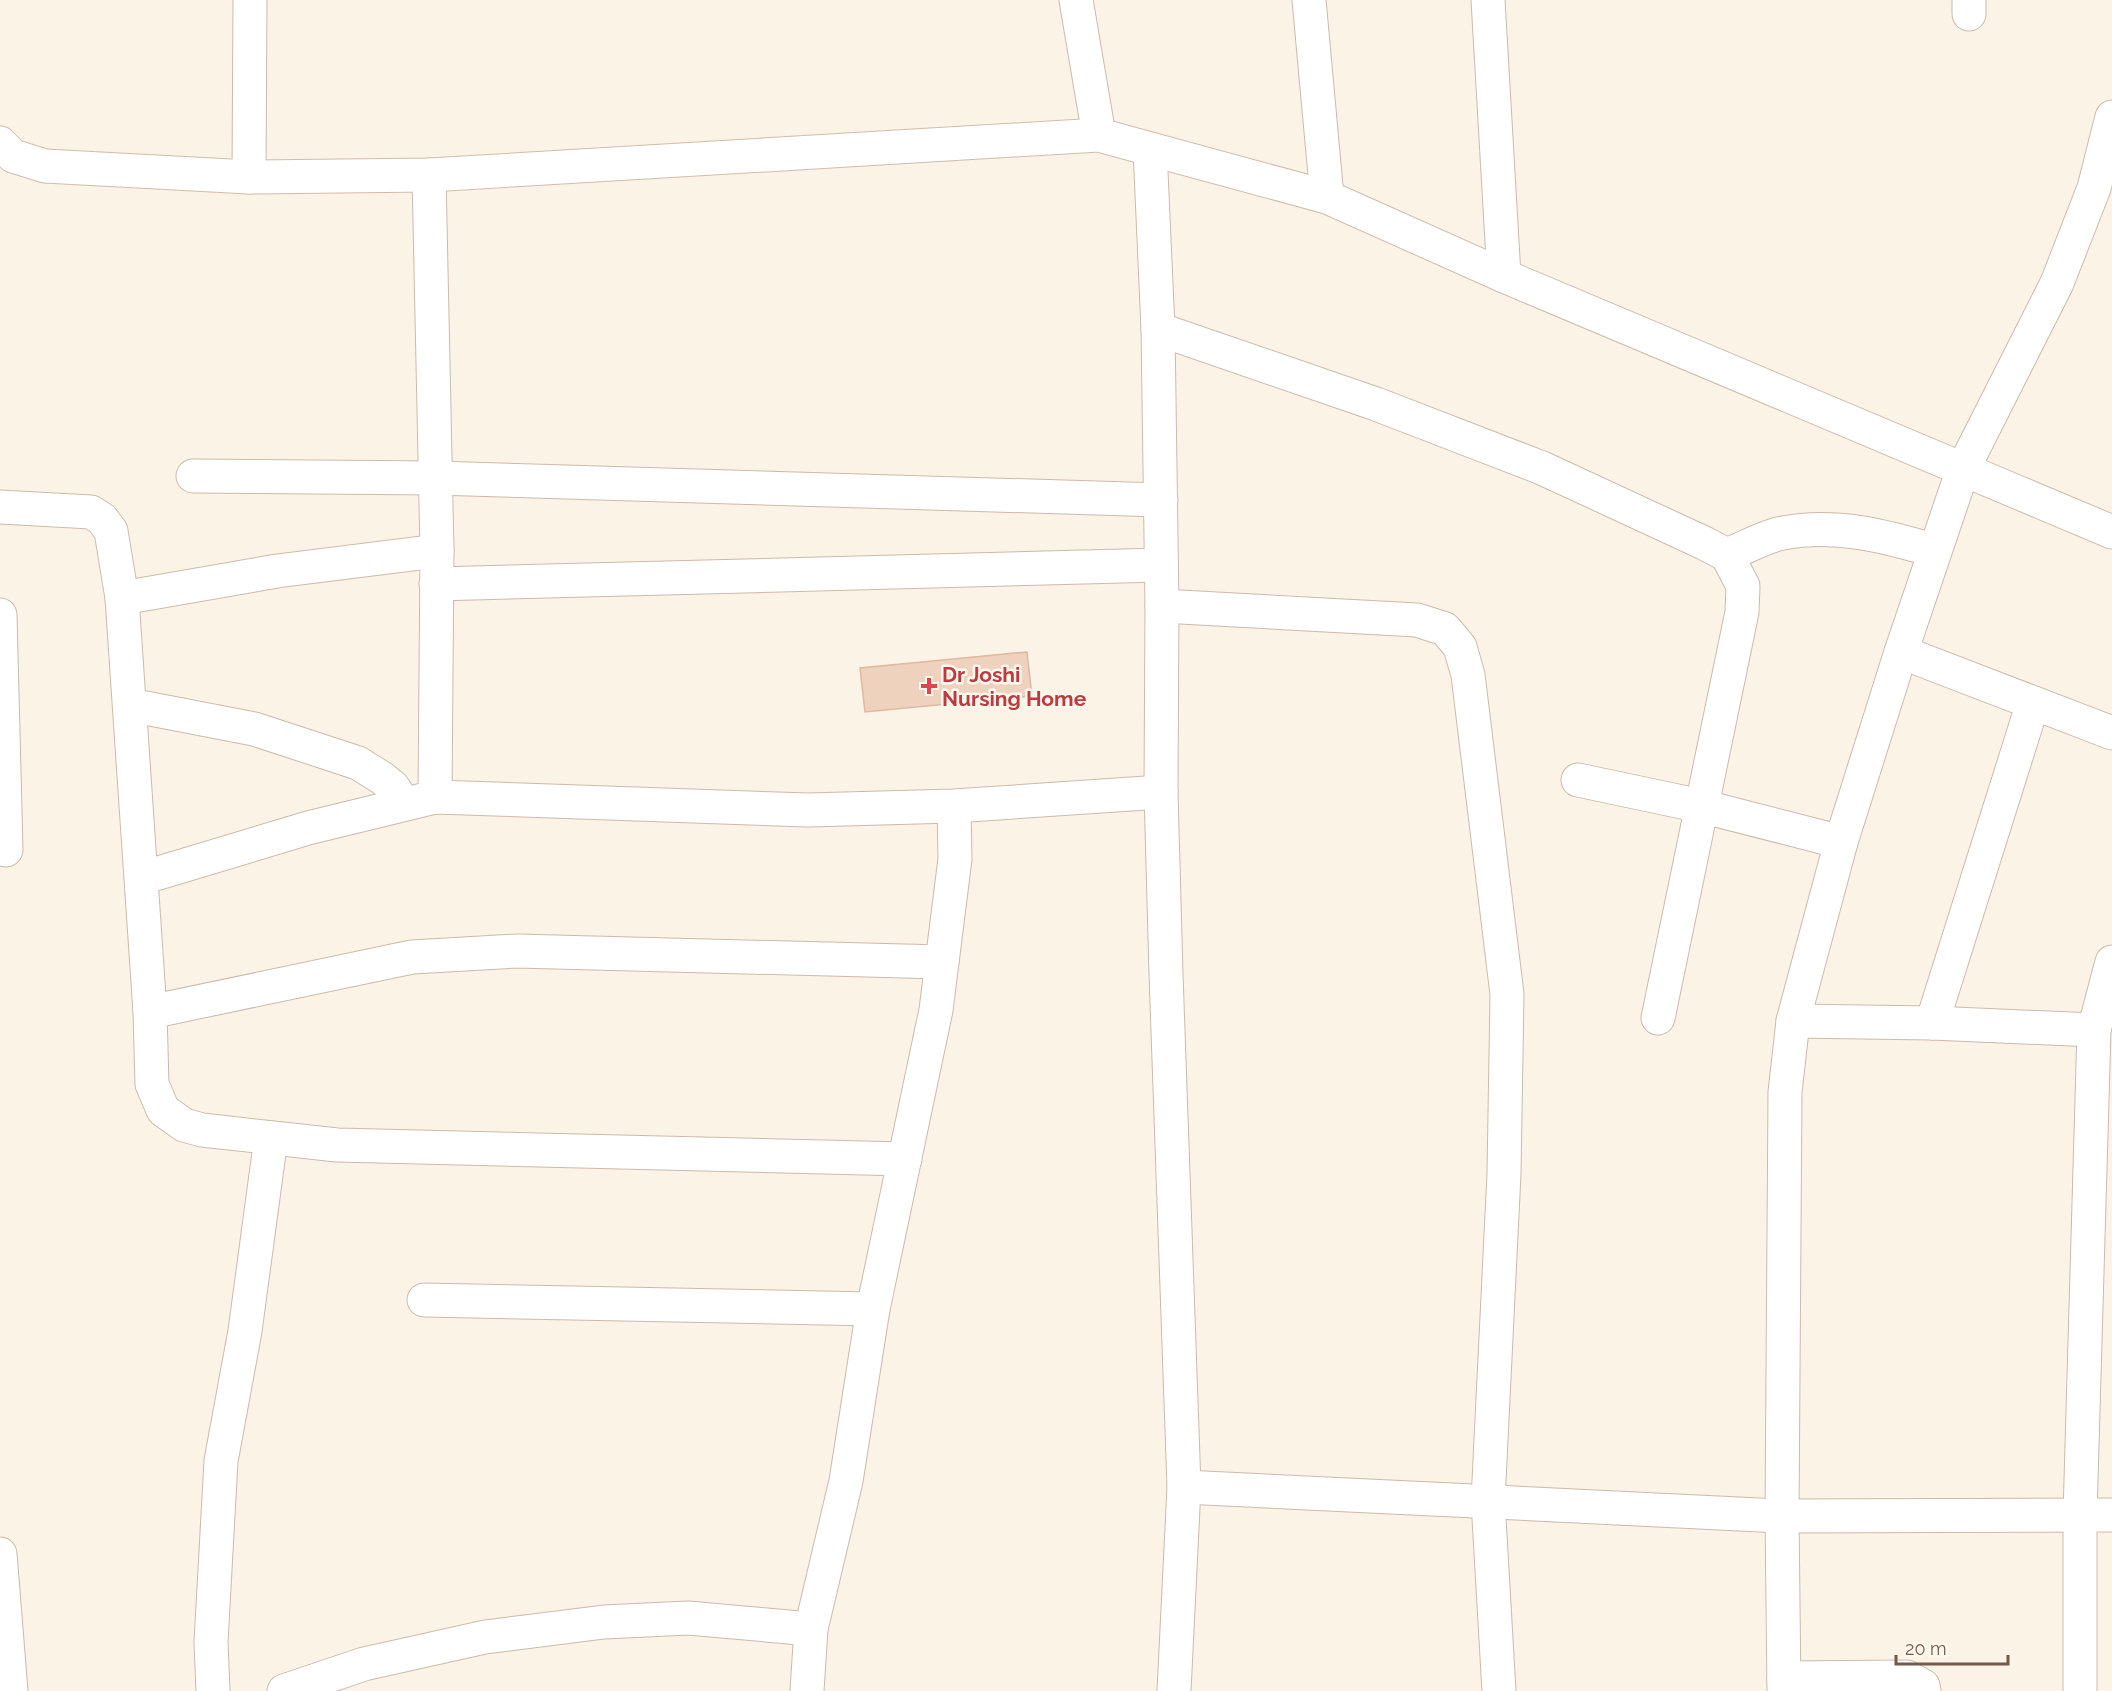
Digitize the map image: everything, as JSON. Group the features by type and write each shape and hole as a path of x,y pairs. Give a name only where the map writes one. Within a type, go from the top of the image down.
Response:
{"street":[{"path":"249,177 250,0"},
{"path":"1076,0 1099,135"},
{"path":"1309,0 1327,197"},
{"path":"1488,0 1504,276"},
{"path":"1924,1691 1923,1686 1907,1677 1784,1684 1782,1516 1785,1092 1793,1021 1841,842 1901,652 1963,469 2057,283 2094,188 2112,117"},
{"path":"0,143 13,156 45,166 249,177 429,175 1099,135 1327,197 1504,276 2112,532"},
{"path":"1150,148 1158,329 1161,500 1161,792 1184,1487 1174,1691"},
{"path":"429,175 437,551 435,797"},
{"path":"1158,329 1376,404 1542,468 1727,555 1743,586 1742,612 1658,1018"},
{"path":"193,476 435,478 1161,500"},
{"path":"0,507 71,509 91,512 102,519 111,531 122,598 130,705 150,1012 152,1084 163,1110 184,1125 202,1130 337,1145 905,1159"},
{"path":"1727,555 1782,533 1836,529 1894,538 1935,551"},
{"path":"122,598 277,571 437,551"},
{"path":"436,584 1161,565"},
{"path":"1162,606 1417,620 1445,629 1460,647 1468,675 1507,994 1504,1174 1488,1501 1499,1691"},
{"path":"0,615 6,850"},
{"path":"1901,652 2112,733"},
{"path":"1932,1023 2033,704"},
{"path":"130,705 254,729 358,763 382,778 393,788 404,804"},
{"path":"1578,780 1701,806 1841,842"},
{"path":"142,878 308,828 435,797 808,810 954,806 1161,792"},
{"path":"807,1691 811,1629 846,1481 873,1309 936,1011 955,859 954,806"},
{"path":"150,1012 424,956 517,951 942,962"},
{"path":"2080,1691 2096,1515 2094,1030 2112,962"},
{"path":"1793,1021 1932,1023 2094,1030"},
{"path":"213,1691 211,1642 221,1461 245,1331 271,1138"},
{"path":"424,1300 873,1309"},
{"path":"1184,1487 1782,1516 2096,1515"},
{"path":"0,1554 11,1691"},
{"path":"284,1691 364,1665 485,1637 604,1622 688,1618 811,1629"}],"building":[{"path":"1027,652 1032,696 865,712 860,668"}],"place":[{"name":"Dr Joshi Nursing Home","path":"929,686"}]}
